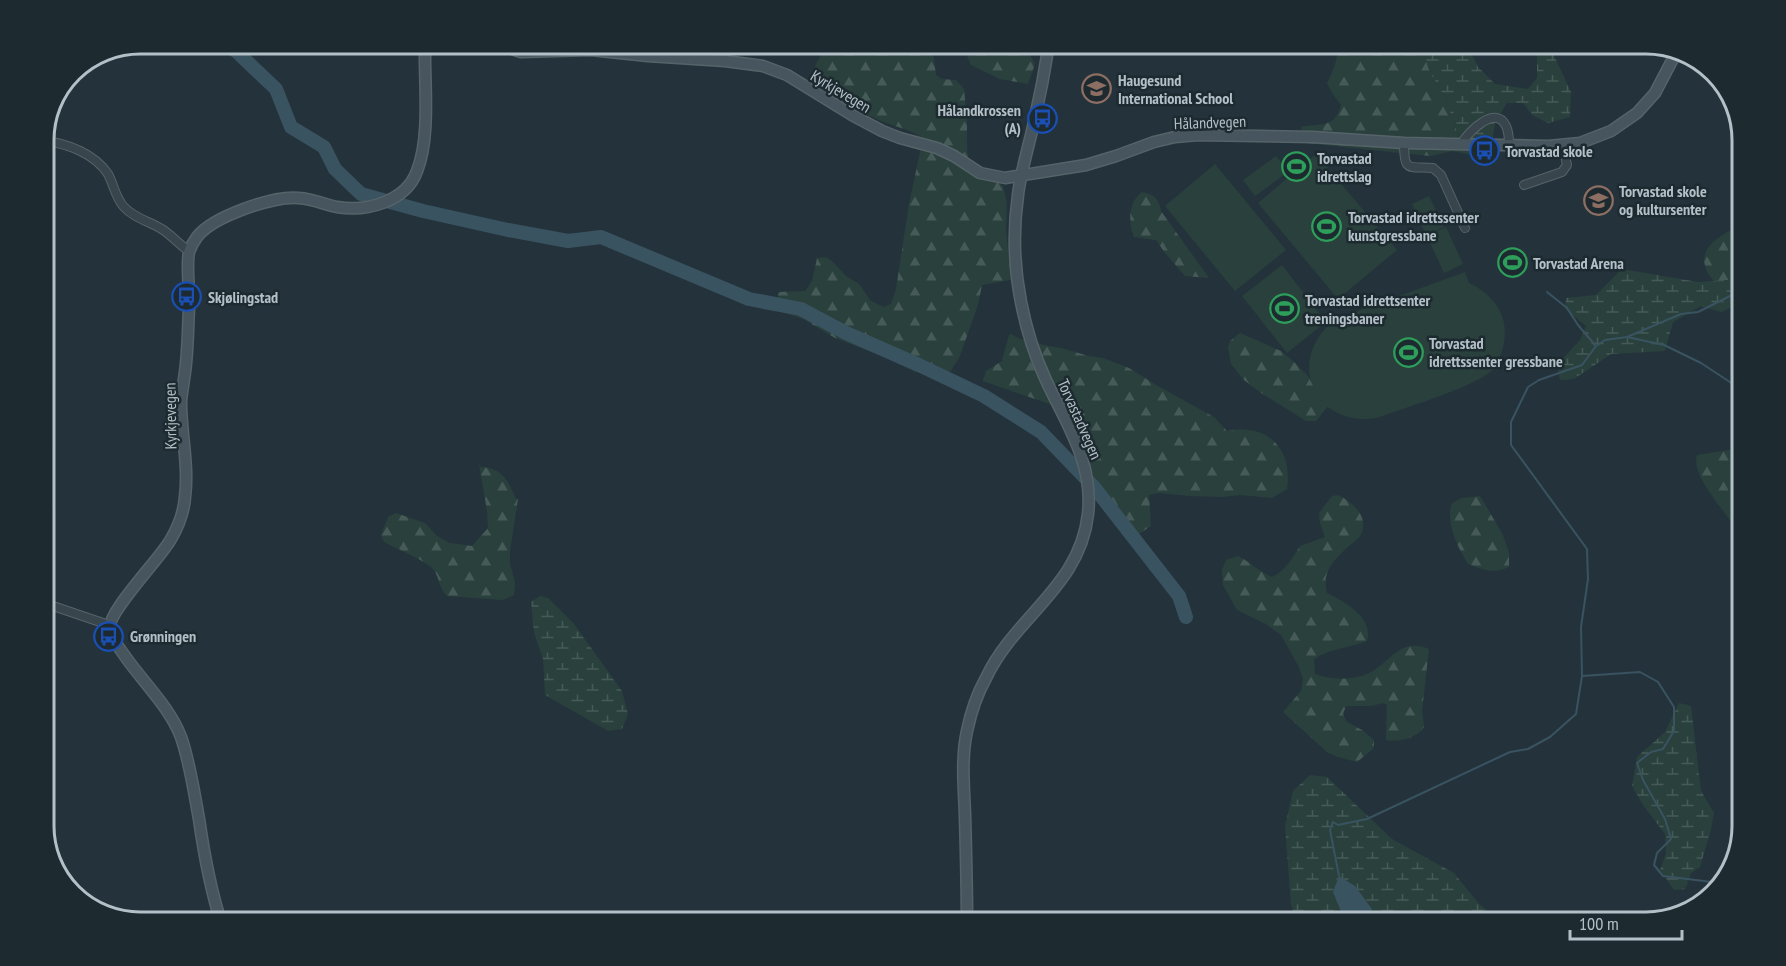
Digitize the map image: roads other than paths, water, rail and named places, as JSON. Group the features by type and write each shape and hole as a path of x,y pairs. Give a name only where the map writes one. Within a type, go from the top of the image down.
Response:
{"main road":[{"path":"189,251 195,239 211,225 263,202 279,198 298,198 338,207 364,207 382,204 399,195 409,186 418,171 424,134 425,54"},
{"name":"Kyrkjevegen","path":"629,54 763,66 787,75 835,106 882,131 937,148 954,156 980,174 1005,178 1021,175"},
{"name":"Torvastadvegen","path":"967,912 964,764 971,714 995,660 1071,567 1085,534 1089,504 1089,483 1083,459 1074,435 1040,366 1030,338 1021,302 1016,267 1016,204 1047,54"},
{"name":"Hålandvegen","path":"1021,175 1086,165 1154,142 1184,136 1312,137 1563,146 1580,143 1601,136 1630,119 1655,93 1673,59"},
{"name":"Kyrkjevegen","path":"109,625 112,617 171,541 182,514 186,477 182,402 188,327 189,251"},
{"path":"109,625 110,633 120,649 166,710 180,734 186,752 211,889 218,912"}],"street":[{"path":"1461,144 1484,121 1495,118 1507,127 1509,145"},
{"path":"54,142 93,158 108,175 126,209 161,228 176,243 189,251"},
{"path":"1404,142 1404,158 1407,164 1415,169 1432,168 1441,175 1465,228"},
{"path":"1524,185 1563,172 1567,165 1563,146"},
{"path":"54,607 109,625"}],"water":[{"path":"1339,876 1355,886 1372,909 1370,912 1341,912 1333,892"}],"waterway":[{"path":"239,54 276,89 291,127 324,147 335,169 361,194 423,211 568,241 601,237 749,299 801,309 846,333 984,396 1041,432 1094,487 1179,596 1186,617"},
{"path":"1547,292 1567,308 1595,345"},
{"path":"1339,876 1330,830 1333,822 1338,825 1367,819 1510,752 1528,749 1550,737 1576,714 1582,676 1581,627 1588,579 1587,549 1511,445 1511,422 1528,387 1539,380 1582,365 1596,346 1605,340 1627,337 1681,314 1698,312 1732,295"},
{"path":"1627,337 1664,345 1701,363 1732,383"},
{"path":"1582,676 1640,672 1658,682 1674,707 1674,731 1663,749 1651,752 1637,763 1643,780 1665,819 1671,839 1657,853 1654,865 1663,876 1712,882"}],"place":[{"name":"Haugesund International School","path":"1097,89"},
{"name":"Hålandkrossen (A)","path":"1042,119"},
{"name":"Torvastad skole","path":"1484,151"},
{"name":"Torvastad idrettslag","path":"1296,167"},
{"name":"Torvastad skole og kultursenter","path":"1598,200"},
{"name":"Torvastad idrettssenter kunstgressbane","path":"1327,226"},
{"name":"Torvastad Arena","path":"1512,263"},
{"name":"Skjølingstad","path":"187,297"},
{"name":"Torvastad idrettsenter treningsbaner","path":"1284,309"},
{"name":"Torvastad idrettssenter gressbane","path":"1408,352"},
{"name":"Grønningen","path":"109,636"}]}
